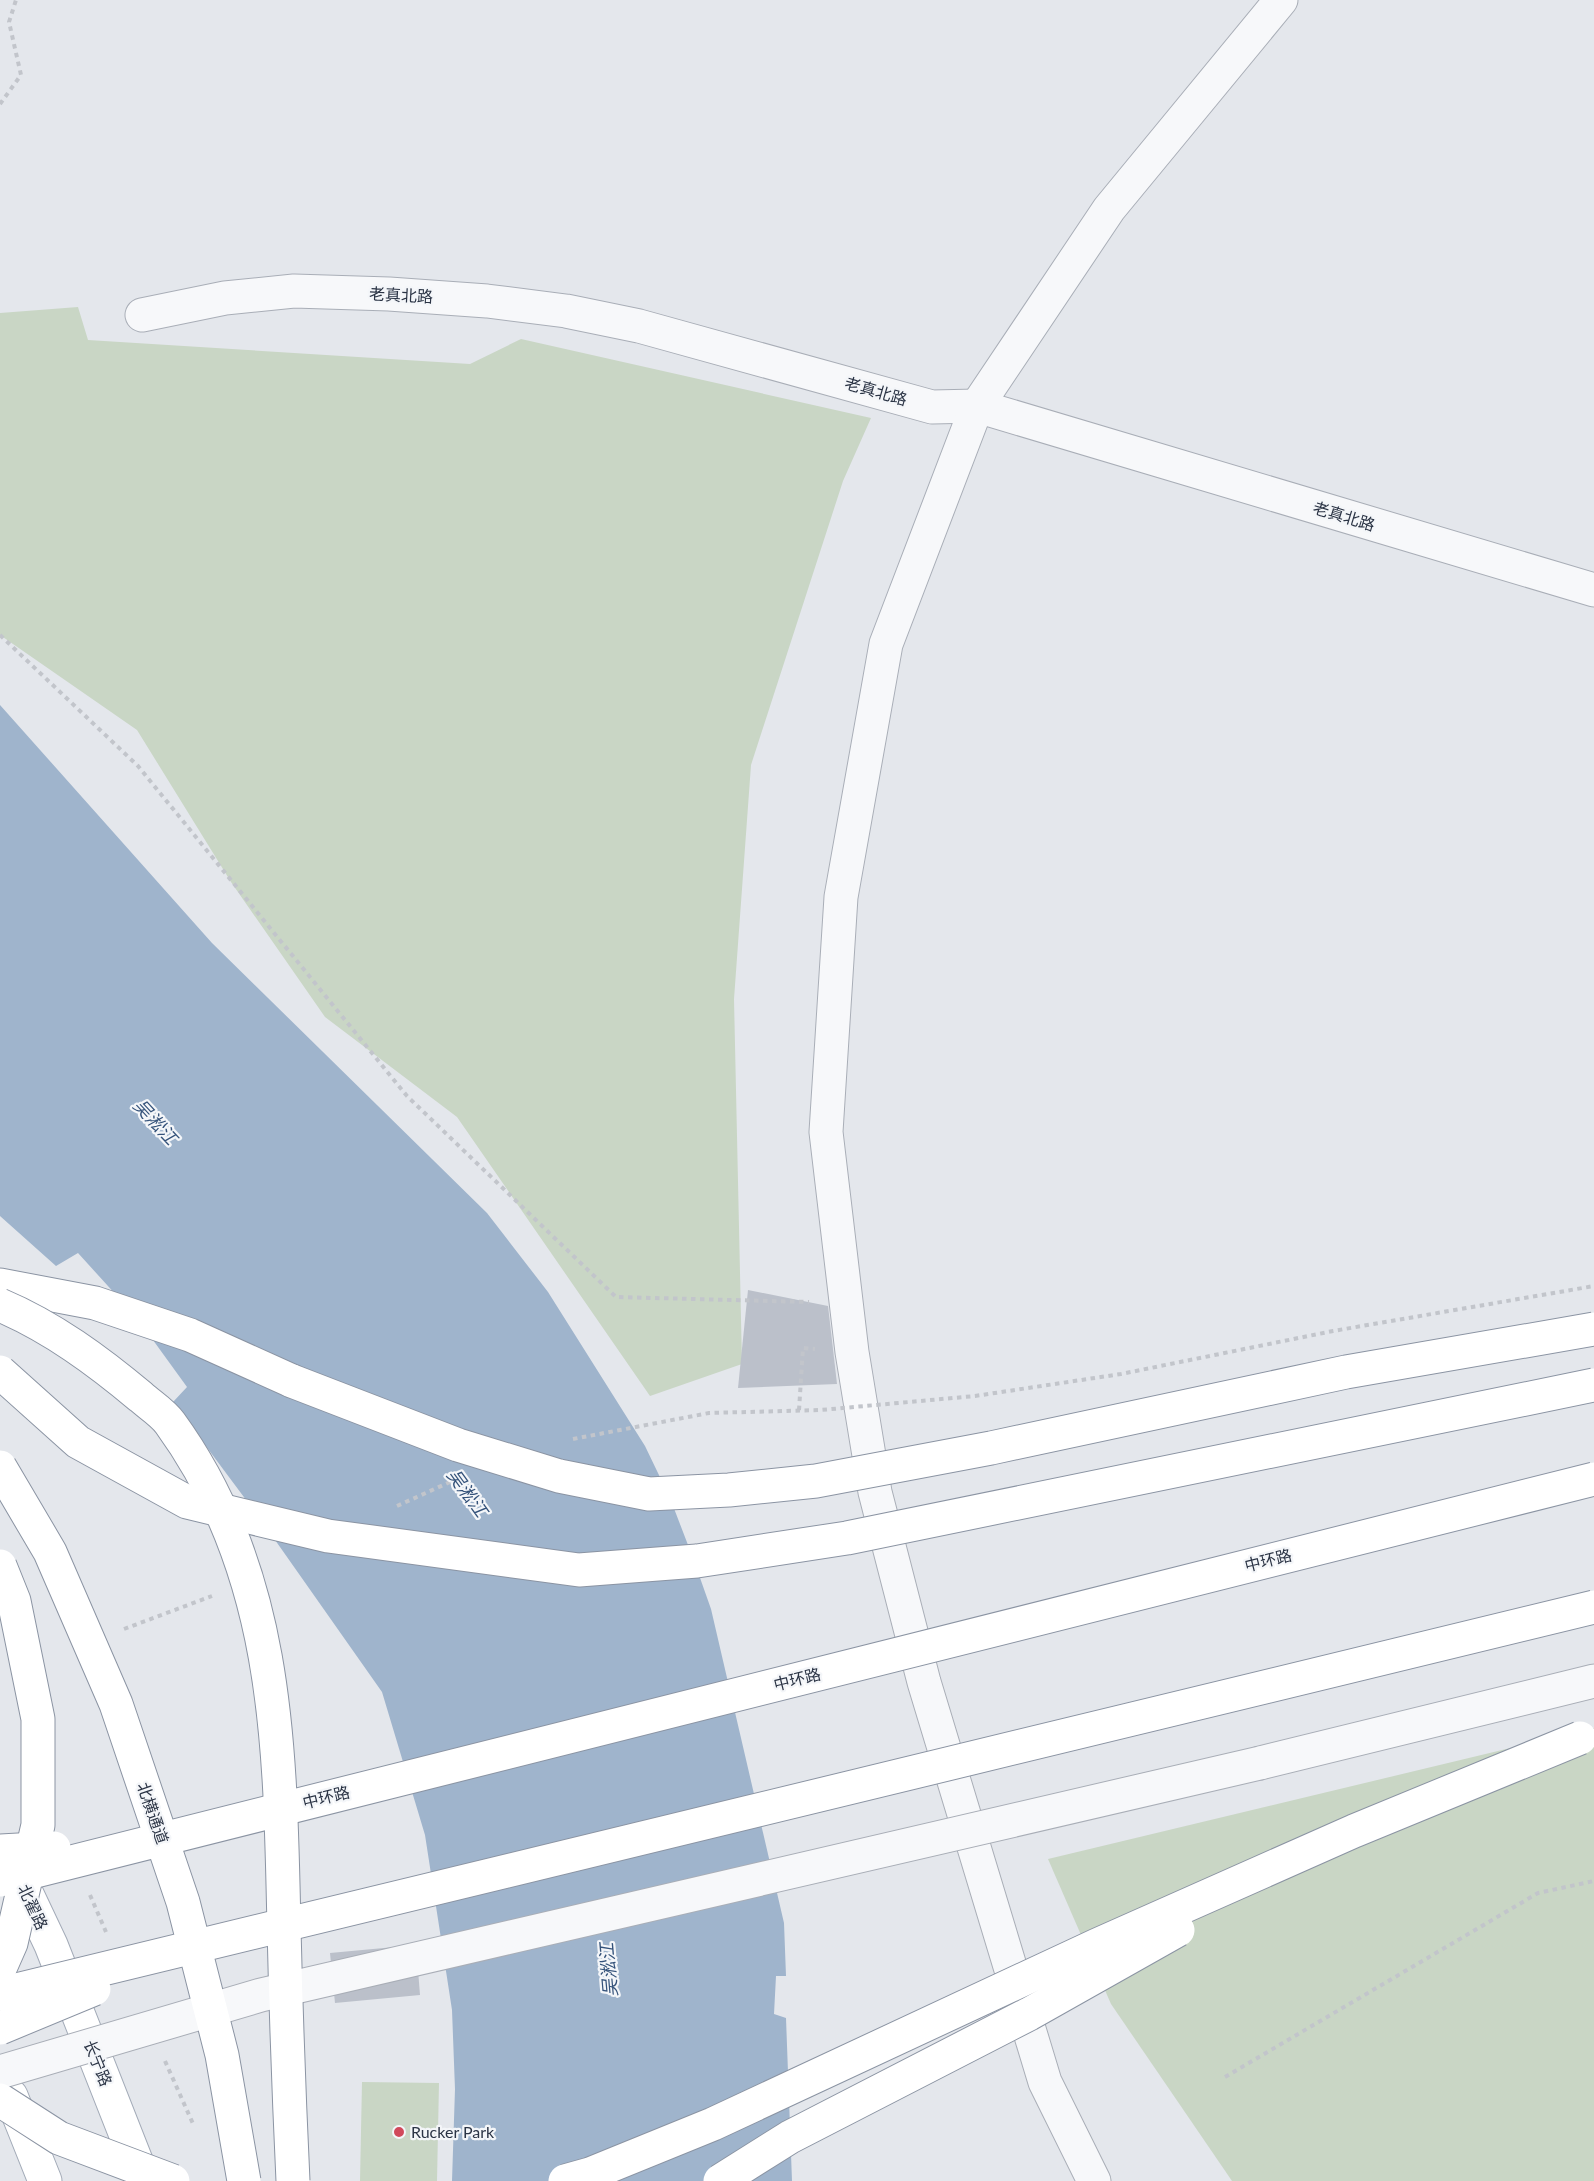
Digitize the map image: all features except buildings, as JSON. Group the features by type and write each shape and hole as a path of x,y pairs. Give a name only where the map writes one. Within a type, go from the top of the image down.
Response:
{"main road":[{"path":"0,1285 95,1303 190,1335 292,1381 458,1445 559,1476 649,1494 729,1490 816,1481 991,1448 1346,1372 1594,1329"},
{"path":"0,1305 29,1317 101,1364 169,1421 218,1499 251,1586 270,1674 280,1783 293,2181"},
{"path":"0,1372 78,1442 187,1502 328,1536 579,1570 696,1561 847,1538 1594,1385"},
{"name":"北横通道","path":"0,1467 51,1552 116,1704 183,1902 222,2055 244,2181"},
{"name":"中环路","path":"0,1880 1594,1479"},
{"path":"0,1566 14,1601 38,1719 38,1825 11,1943 0,1968"},
{"path":"0,1995 1594,1607"},
{"path":"565,2181 590,2174 713,2124 1097,1945 1353,1831 1594,1733"},
{"path":"720,2181 790,2137 1029,2014 1353,1831"},
{"name":"北翟路","path":"0,1837 51,1945"},
{"path":"0,1851 151,1841"},
{"name":"长宁路","path":"51,1945 144,2181"},
{"path":"0,2028 182,1952"},
{"path":"0,2071 45,2181"},
{"path":"0,2100 59,2138 173,2181"}],"street":[{"path":"1094,2181 1045,2082 924,1682 875,1492 845,1303 826,1131 841,897 886,644 977,406 1109,209 1281,0"},
{"name":"老真北路","path":"142,315 225,298 294,291 389,294 487,301 566,311 639,326 932,407 977,406 1594,590"},
{"path":"0,2071 261,1995 1260,1763 1594,1681"}],"path":[{"path":"0,104 21,75 9,22 16,0"},
{"path":"0,635 138,766 407,1096 616,1297 845,1303"},
{"path":"569,1440 709,1413 799,1410 975,1396 1121,1374 1333,1331 1594,1286"},
{"path":"799,1410 803,1348 852,1352"},
{"path":"395,1507 460,1478"},
{"path":"119,1631 151,1621 213,1595"},
{"path":"1225,2077 1538,1893 1594,1881"}],"green space":[{"path":"78,307 88,340 470,364 521,339 871,418 843,481 751,765 734,999 742,1364 650,1396 457,1117 325,1017 231,882 137,730 0,635 0,313"},
{"path":"1594,1728 1594,2181 1232,2181 1111,2004 1048,1859"},
{"name":"Rucker Park","path":"362,2082 439,2083 437,2181 360,2181"}],"water":[{"name":"吴淞江","path":"0,705 212,943 487,1213 548,1292 645,1446 670,1498 711,1609 784,1923 786,1976 776,1976 774,2014 786,2018 792,2181 452,2181 455,2089 452,2010 425,1835 382,1692 261,1520 173,1402 187,1387 137,1318 78,1253 56,1266 0,1216"}],"place":[{"name":"Rucker Park","path":"399,2132"}]}
